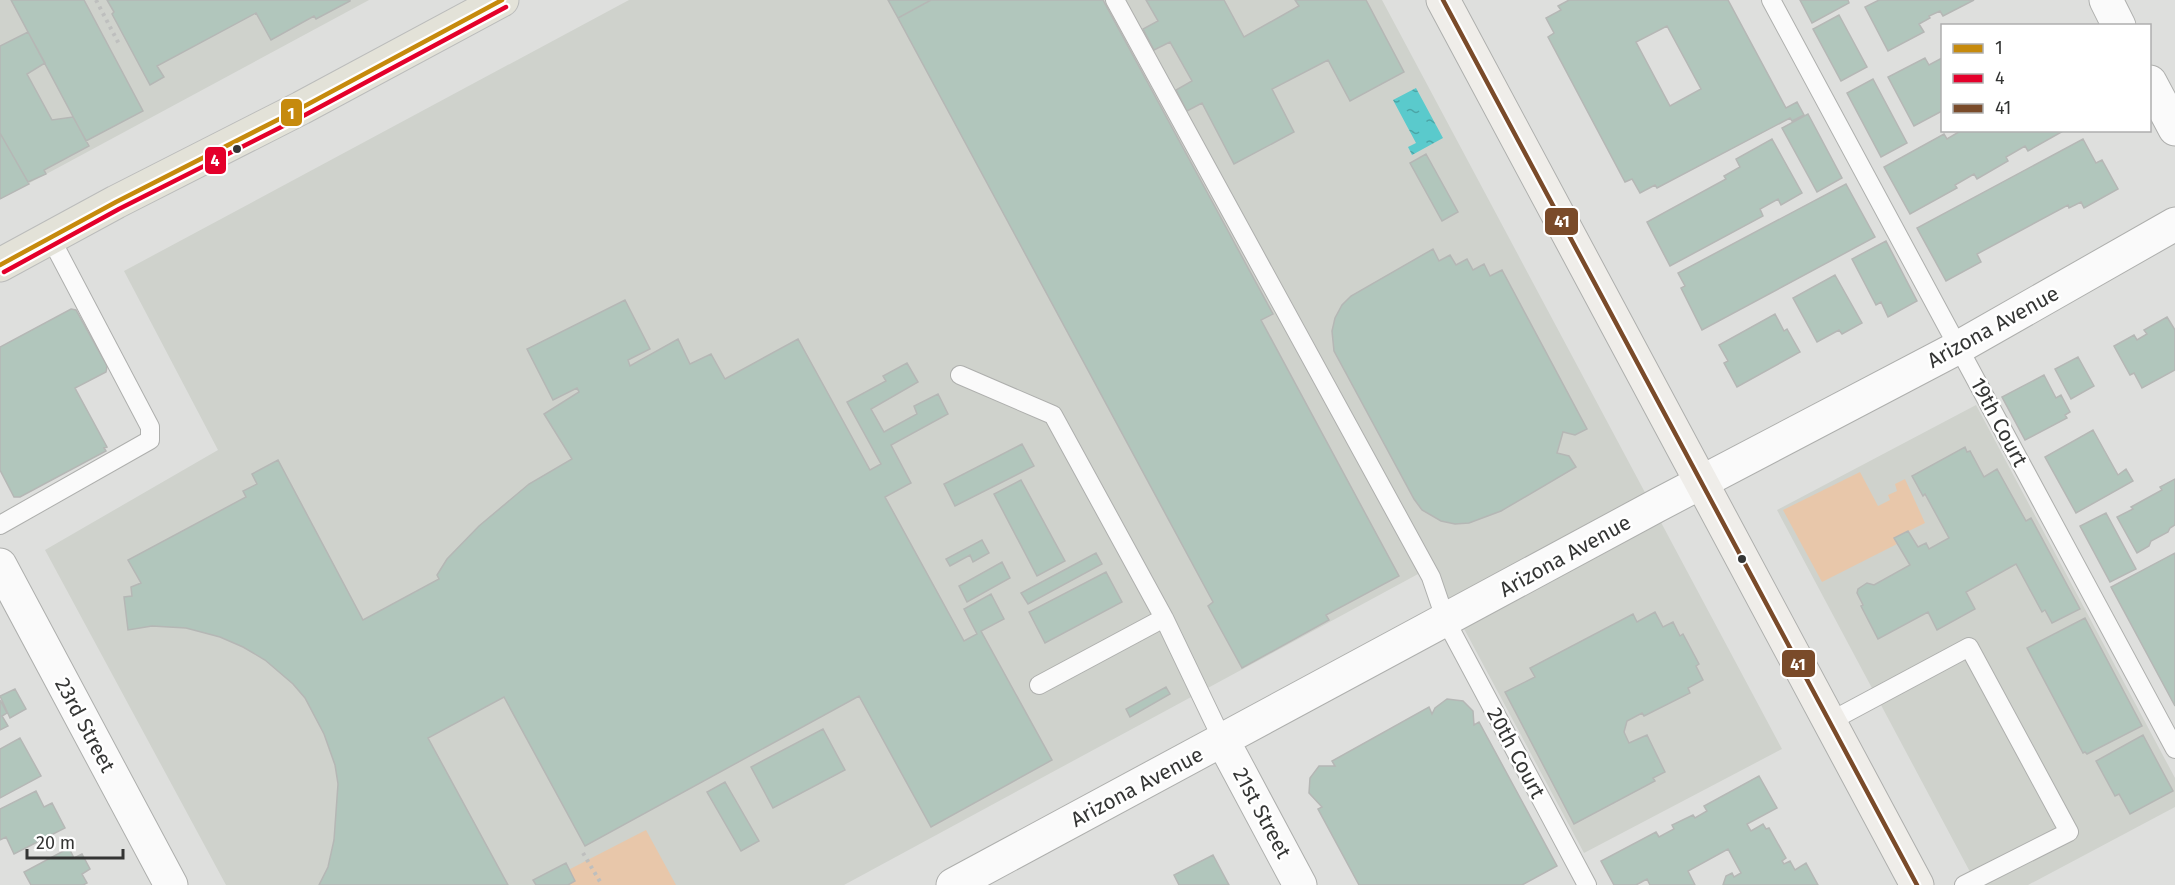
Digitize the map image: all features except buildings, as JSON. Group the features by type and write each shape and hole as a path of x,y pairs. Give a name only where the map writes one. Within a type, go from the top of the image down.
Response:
{"main road":[{"path":"0,266 50,237 301,108 502,0"},
{"path":"1443,0 1917,885"}],"street":[{"path":"2106,0 2119,24"},
{"path":"2151,84 2175,129"},
{"name":"Arizona Avenue","path":"953,885 1959,347 2175,224"},
{"name":"23rd Street","path":"0,565 171,885"},
{"name":"21st Street","path":"1223,741 1300,885"}],"lane":[{"name":"20th Court","path":"1114,0 1431,577 1446,621 1587,885"},
{"name":"19th Court","path":"1772,0 2175,749"},
{"path":"0,525 150,440 150,427 50,237"},
{"path":"960,375 1053,415 1164,618 1223,741"},
{"path":"1039,685 1164,618"},
{"path":"1829,722 1969,647 2068,832 1964,885"}],"path":[{"path":"96,0 119,44"},
{"path":"583,853 602,885"}],"shaded area":[{"path":"0,0 369,0 0,199"},
{"path":"629,0 1382,0 1782,749 1584,853 1431,567 844,885 226,885 45,550 218,450 124,271"},
{"path":"1976,405 2175,778 2175,807 2028,885 1977,885 1777,510"},
{"path":"1860,472 1878,506 1890,500 1888,495 1897,491 1895,484 1905,479 1925,523 1895,538 1897,544 1822,582 1783,510"},
{"path":"646,830 676,885 539,885"}],"water":[{"path":"1416,88 1443,138 1412,155 1408,147 1416,143 1393,100"}],"transit line":[{"name":"1","path":"0,265 502,0"},
{"name":"41","path":"1443,0 1917,885"},
{"name":"4","path":"4,272 119,209 305,115 506,7"}]}
